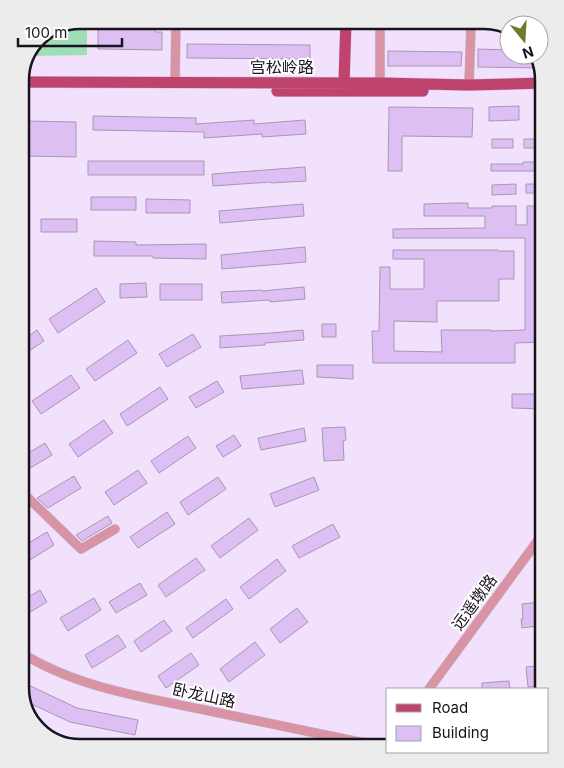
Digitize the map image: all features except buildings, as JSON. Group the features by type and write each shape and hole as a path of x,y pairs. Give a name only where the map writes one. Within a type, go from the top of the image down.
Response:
{"main road":[{"path":"344,83 346,29"},
{"name":"宫松岭路","path":"29,82 469,85 535,83"},
{"path":"29,89 377,92 535,90"}],"street":[{"path":"176,29 176,83"},
{"path":"380,29 380,83"},
{"path":"469,85 470,29"},
{"path":"29,499 81,549 115,529"},
{"name":"远遥墩路","path":"430,688 535,544"},
{"name":"卧龙山路","path":"29,658 80,681 134,696 344,739"}],"green space":[{"path":"79,29 87,29 87,55 35,56 46,41 54,36 63,31"}]}
